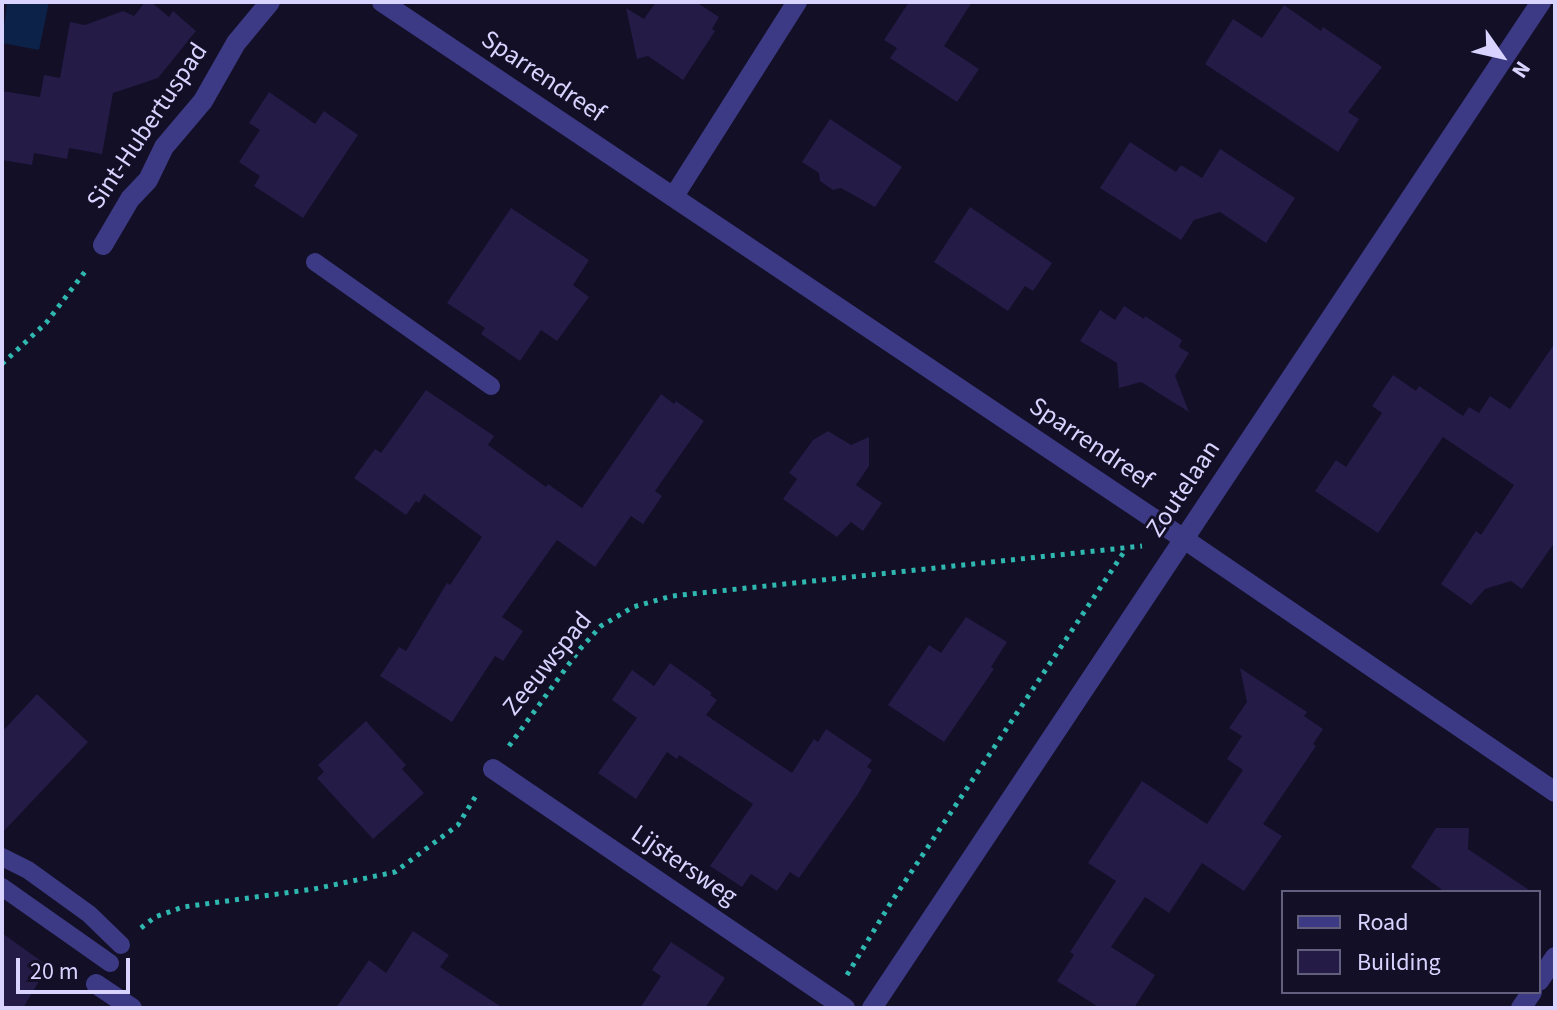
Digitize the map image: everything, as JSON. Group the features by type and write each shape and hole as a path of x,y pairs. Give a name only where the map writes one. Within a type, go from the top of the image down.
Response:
{"street":[{"name":"Sint-Hubertuspad","path":"103,245 130,199 148,180 164,147 203,101 236,43 270,2"},
{"name":"Sparrendreef","path":"382,2 1184,539 1555,792"},
{"path":"674,196 797,2"},
{"name":"Zoutelaan","path":"872,1008 1541,2"},
{"name":"Lijstersweg","path":"493,769 839,1004"},
{"path":"1541,978 1555,957"},
{"path":"96,984 132,1008"}],"lane":[{"path":"315,262 491,386"},
{"path":"2,857 28,870 89,914 121,945"},
{"path":"2,887 110,963"}],"path":[{"path":"2,364 46,323 103,245"},
{"name":"Zeeuwspad","path":"121,945 155,917 183,907 314,889 395,872 458,825 493,769 580,649 601,626 633,607 672,596 1127,548 890,904 839,1004"}],"water":[{"path":"7,2 49,2 39,50 2,43"}],"building":[{"path":"145,2 151,2 169,17 173,11 196,31 158,78 113,93 102,154 69,148 67,159 34,153 32,165 2,160 2,91 40,97 44,75 60,78 70,22 85,25 123,11 134,16"},
{"path":"656,2 696,2 719,17 712,29 715,31 683,80 648,56 637,59 626,8 644,19"},
{"path":"909,2 972,2 944,46 979,69 957,102 890,58 897,48 884,40"},
{"path":"1284,5 1382,67 1348,112 1359,119 1338,152 1205,64 1233,19 1262,38"},
{"path":"269,92 315,124 324,111 358,135 303,218 254,186 260,176 239,162 260,130 249,123"},
{"path":"830,119 902,167 875,207 841,188 833,190 820,181 819,173 802,162"},
{"path":"1130,142 1176,172 1181,165 1202,178 1220,149 1295,198 1266,243 1220,212 1194,220 1181,240 1100,188"},
{"path":"970,207 1052,263 1033,291 1025,286 1008,311 934,262"},
{"path":"511,208 589,260 573,285 589,297 557,341 541,330 520,361 481,334 485,328 447,303"},
{"path":"1124,306 1182,340 1179,347 1189,353 1175,376 1189,412 1141,382 1119,388 1117,363 1080,341 1100,310 1115,320"},
{"path":"1555,343 1555,542 1522,589 1511,581 1485,589 1471,605 1441,584 1476,531 1481,535 1514,485 1443,437 1378,533 1315,491 1336,460 1346,467 1382,413 1372,406 1393,375 1416,391 1419,386 1463,416 1469,407 1479,413 1490,396 1510,409"},
{"path":"426,390 494,436 488,445 546,487 548,484 582,508 661,394 704,421 655,491 662,496 643,524 631,516 595,567 557,540 502,617 523,631 503,661 495,656 452,722 380,676 399,647 406,651 447,583 450,585 482,537 424,494 406,515 354,478 375,449 381,453"},
{"path":"828,431 851,445 869,437 869,466 856,485 882,503 863,531 851,522 837,537 783,499 797,479 789,473 813,440"},
{"path":"966,617 1007,642 991,667 994,669 944,742 888,705 929,645 941,653"},
{"path":"670,663 712,693 710,695 717,700 706,715 792,773 814,739 818,742 826,729 872,760 867,767 872,770 858,794 799,878 790,872 777,891 751,874 742,887 710,866 753,804 679,755 677,759 667,752 636,799 598,773 637,718 612,700 632,670 654,686"},
{"path":"1240,668 1307,712 1304,716 1323,729 1313,744 1316,746 1263,824 1282,836 1244,891 1202,863 1169,913 1145,897 1111,947 1155,975 1134,1008 1100,1008 1057,981 1074,955 1070,952 1116,881 1088,863 1142,781 1207,824 1243,770 1227,759 1242,736 1229,728 1247,702"},
{"path":"37,694 88,742 2,833 2,732"},
{"path":"366,721 406,765 402,769 424,793 373,839 317,778 324,772 318,765"},
{"path":"1436,828 1469,828 1468,849 1529,890 1442,890 1411,867"},
{"path":"413,931 449,955 440,967 503,1008 336,1008 369,960 386,973"},
{"path":"2,933 48,966 23,1008 2,1008"},
{"path":"671,942 725,978 705,1008 640,1008 661,976 652,970"}]}
